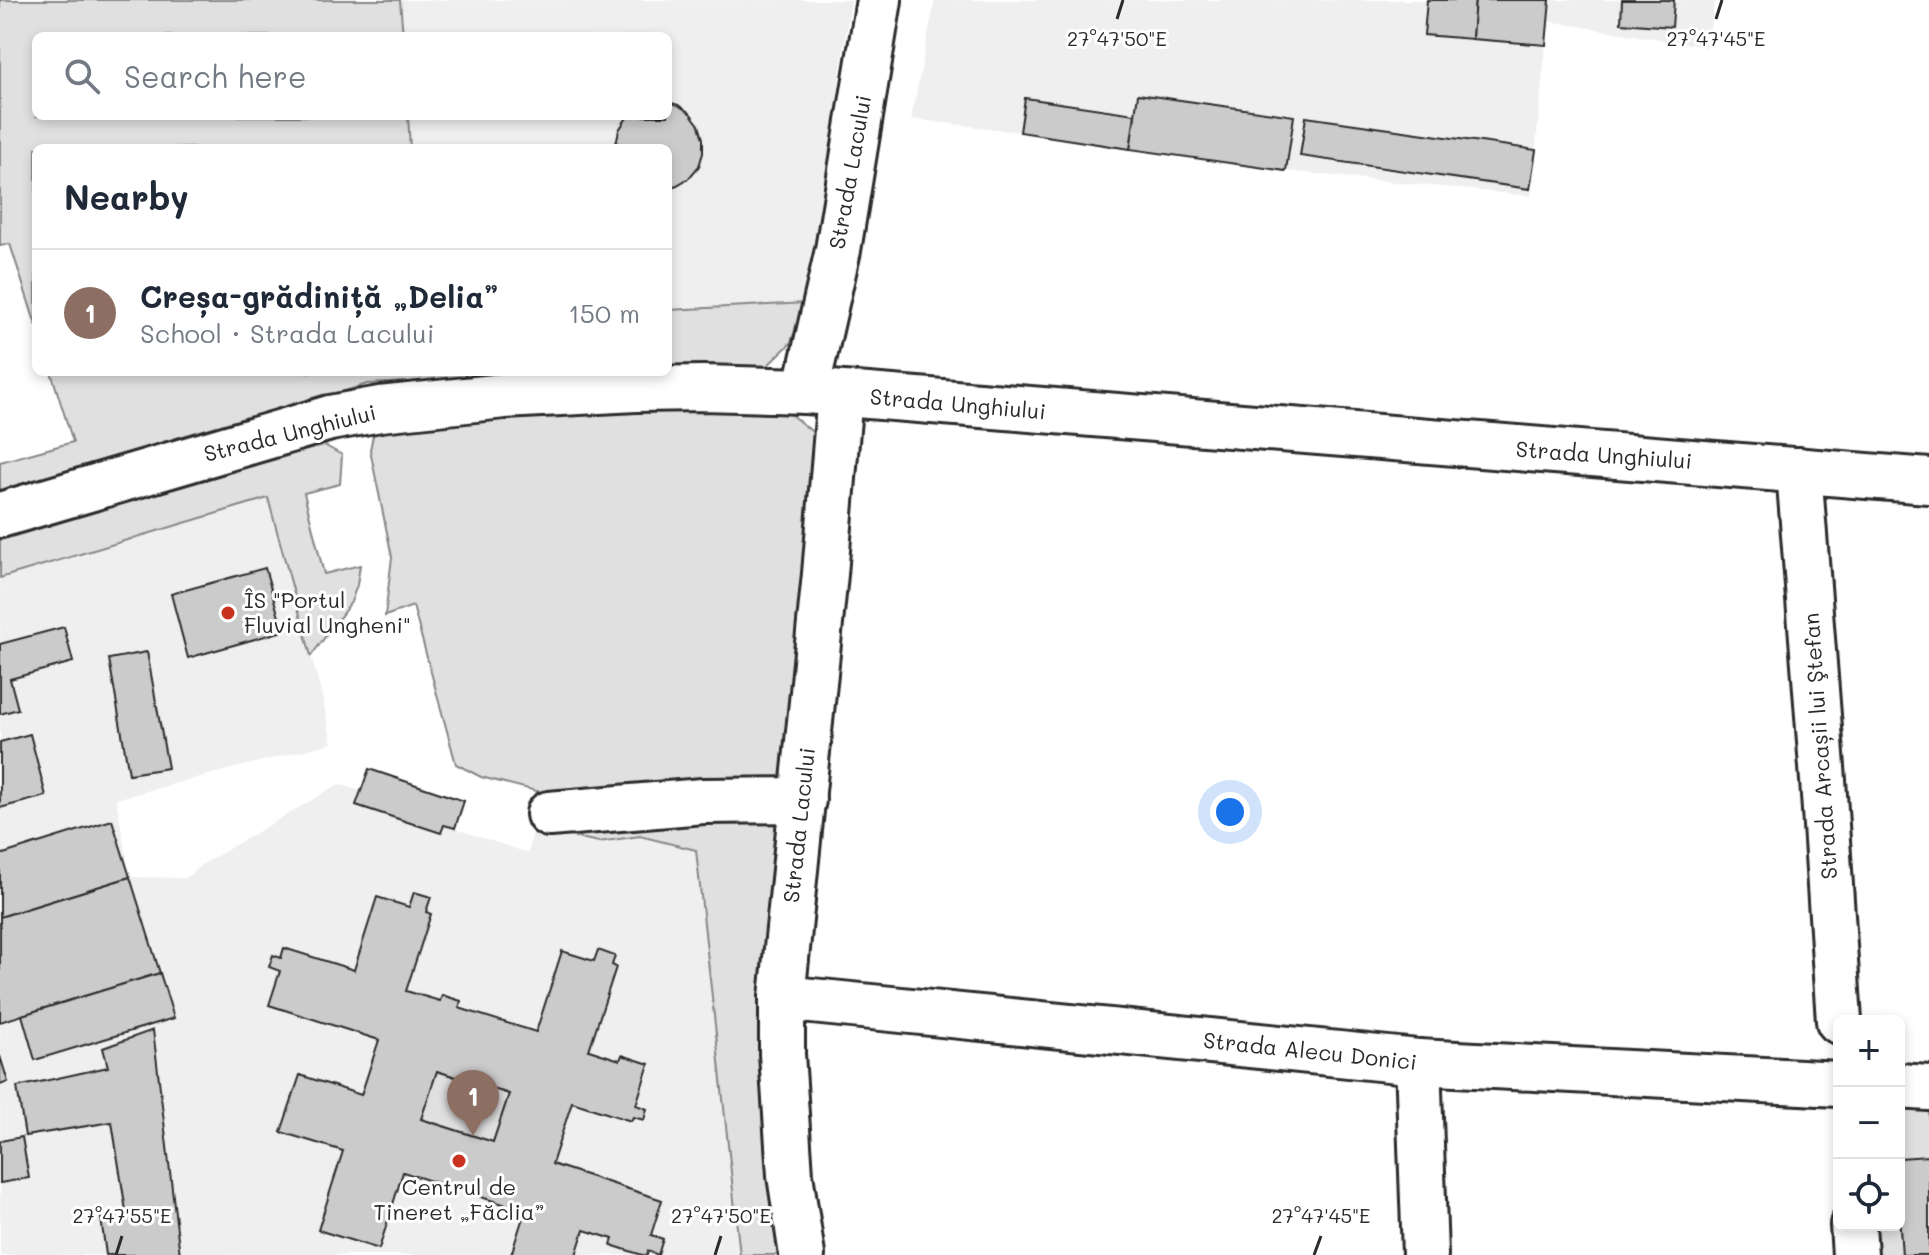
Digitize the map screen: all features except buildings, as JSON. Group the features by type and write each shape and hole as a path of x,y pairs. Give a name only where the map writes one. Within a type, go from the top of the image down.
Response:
{"street":[{"name":"Strada Lacului","path":"802,1255 790,1175 782,1054 782,998 828,545 823,393 838,250 879,0"},
{"name":"Strada Unghiului","path":"0,515 315,422 380,409 504,396 636,389 703,388 823,393 1929,481"},
{"name":"Strada Arcașii lui Ştefan","path":"1799,470 1839,1015"},
{"path":"549,814 703,801 803,800"},
{"name":"Strada Alecu Donici","path":"782,998 1418,1062 1833,1084"},
{"path":"1418,1062 1425,1255"},
{"path":"1905,1086 1929,1088"},
{"path":"1853,1231 1855,1255"}],"shaded area":[{"path":"0,0 400,0 403,32 32,32 32,120 408,120 410,144 32,144 32,313 10,244 0,246"},
{"path":"400,0 851,0 807,303 672,310 672,144 410,144 408,120 672,120 672,32 403,32"},
{"path":"935,0 1715,0 1707,47 1548,21 1531,196 1286,171 911,119"},
{"path":"807,303 790,344 767,366 672,369 672,310"},
{"path":"52,376 533,376 367,384 0,501 0,462 73,442"},
{"path":"745,405 790,414 814,433 818,446 792,774 755,792 552,795 481,777 456,764 413,606 385,616 392,557 370,450 374,430 514,415"},
{"path":"324,445 342,455 340,484 304,493 324,574 360,565 351,602 311,656 268,498 0,578 0,540"},
{"path":"268,498 332,743 116,799 130,877 186,878 201,865 339,784 361,791 357,805 440,833 444,825 528,853 534,828 599,842 640,836 696,850 740,1255 0,1255 0,578"},
{"path":"779,818 783,1255 740,1255 696,850 640,836 599,842 555,833 574,819"},
{"path":"437,1071 509,1094 493,1142 421,1119"},
{"path":"1905,1097 1929,1099 1929,1255 1876,1255 1874,1231 1905,1231"}],"place":[{"name":"ÎS \"Portul Fluvial Ungheni\"","path":"228,613"},
{"name":"Creșa-grădiniță „Delia”","path":"473,1136"},
{"name":"Centrul de Tineret „Făclia”","path":"459,1161"}]}
